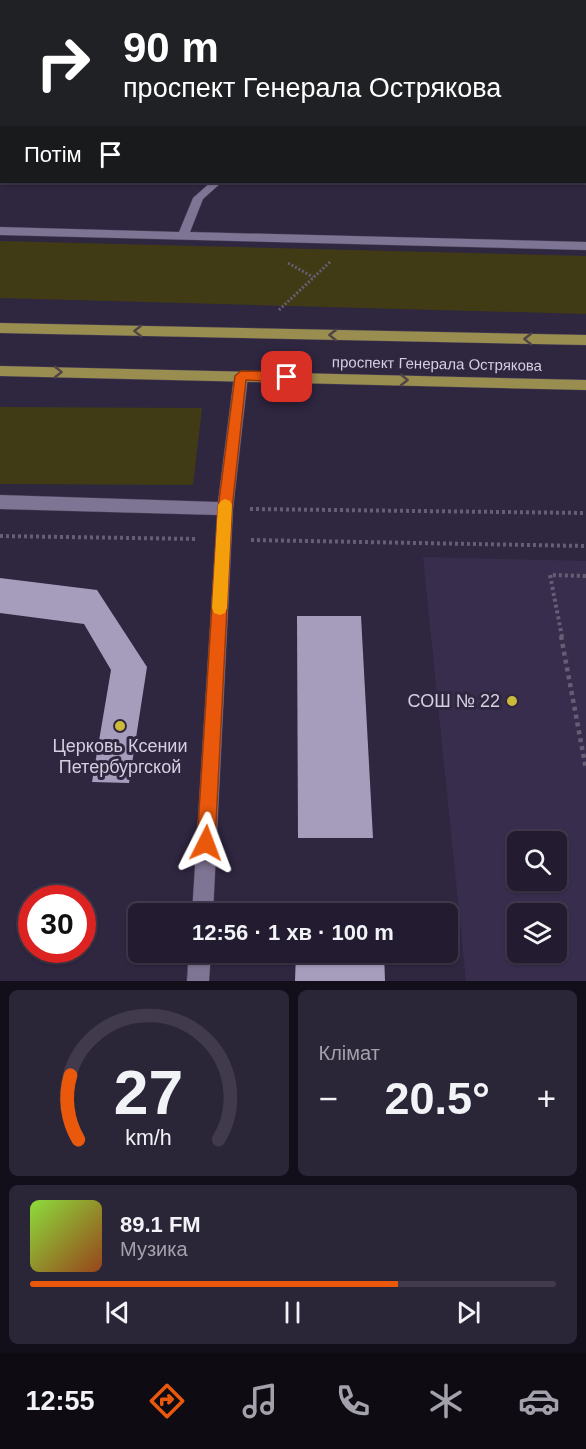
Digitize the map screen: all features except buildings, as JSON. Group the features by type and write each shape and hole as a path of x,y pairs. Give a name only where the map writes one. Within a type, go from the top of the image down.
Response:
{"main road":[{"name":"проспект Генерала Острякова","path":"0,328 586,340"},
{"name":"проспект Генерала Острякова","path":"0,371 586,385"}],"street":[{"path":"184,235 193,203 208,187 216,183"},
{"path":"0,231 586,246"},
{"path":"203,903 225,509 241,376"},
{"path":"0,502 225,509"},
{"path":"198,981 199,963"}],"path":[{"path":"272,316 313,277 357,241"},
{"path":"225,509 586,513"},
{"path":"0,536 586,546"},
{"path":"586,576 550,575 586,769"}],"shaded area":[{"path":"0,241 586,256 586,314 0,298"},
{"path":"0,407 202,408 193,485 0,484"},
{"name":"СОШ № 22","path":"423,557 586,561 586,981 466,981"}],"slow traffic":[{"path":"220,608 225,505"}],"place":[{"name":"СОШ № 22","path":"512,701"},
{"name":"Церковь Ксении Петербургской","path":"120,726"}],"route":[{"path":"206,843 225,509 241,376 287,377"}]}
